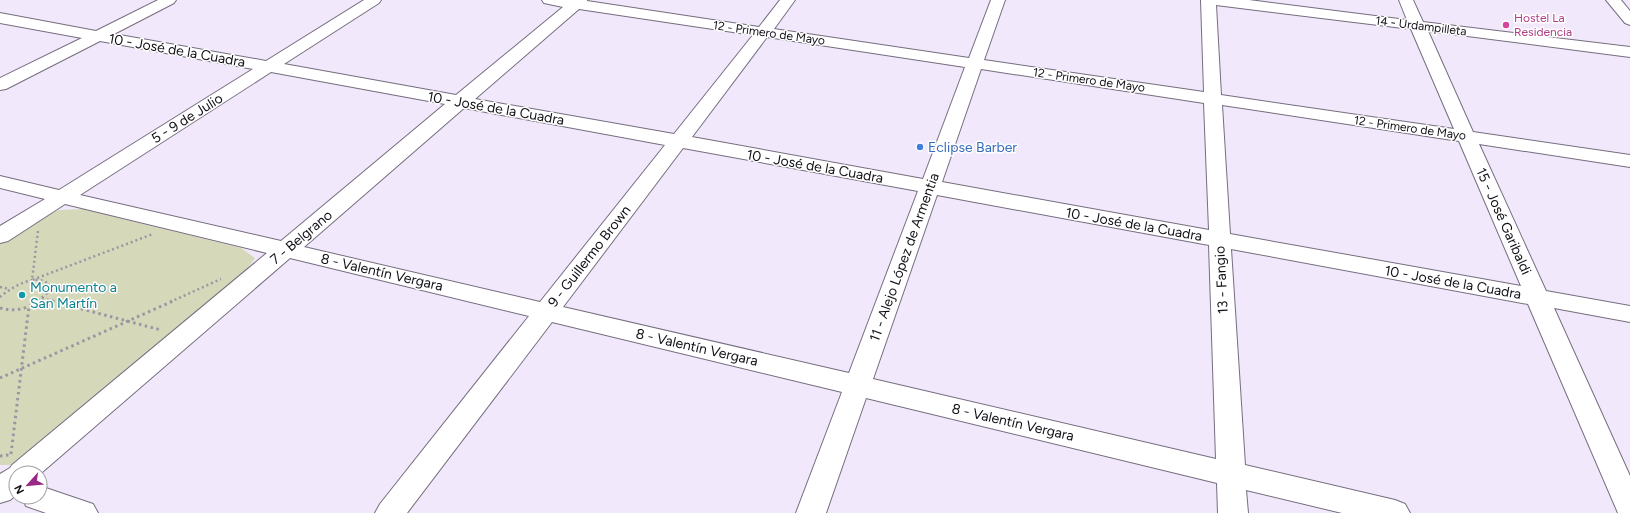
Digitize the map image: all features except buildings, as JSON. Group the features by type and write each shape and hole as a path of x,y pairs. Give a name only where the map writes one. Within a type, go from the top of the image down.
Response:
{"street":[{"path":"0,85 168,0"},
{"name":"5 - 9 de Julio","path":"0,236 374,0"},
{"name":"12 - Primero de Mayo","path":"549,0 577,2 763,32 1630,161"},
{"name":"9 - Guillermo Brown","path":"390,513 788,0"},
{"name":"11 - Alejo López de Armentia","path":"811,513 998,0"},
{"name":"13 - Fangio","path":"1208,0 1233,513"},
{"name":"14 - Urdampilleta","path":"1213,0 1630,52"},
{"name":"15 - José Garibaldi","path":"1406,0 1630,508"},
{"path":"1613,0 1630,20"},
{"name":"7 - Belgrano","path":"24,465 285,249 577,2"},
{"name":"10 - José de la Cuadra","path":"0,18 1630,314"},
{"name":"8 - Valentín Vergara","path":"0,182 1395,513"},
{"path":"48,501 83,513"}],"path":[{"path":"32,280 38,224"},
{"path":"0,297 9,289 154,234 146,232"},
{"path":"0,378 225,278"},
{"path":"0,308 12,310 29,306 42,298 51,287 46,281 32,280"},
{"path":"0,287 9,289"},
{"path":"42,298 168,332"},
{"path":"12,465 21,368 29,306"},
{"path":"0,456 8,471"}],"green space":[{"path":"83,209 241,248 255,258 241,277 42,445 10,465 0,465 0,244 39,219 59,210"}],"place":[{"name":"Hostel La Residencia","path":"1506,25"},
{"name":"Eclipse Barber","path":"920,147"},
{"name":"Monumento a San Martín","path":"22,295"}]}
